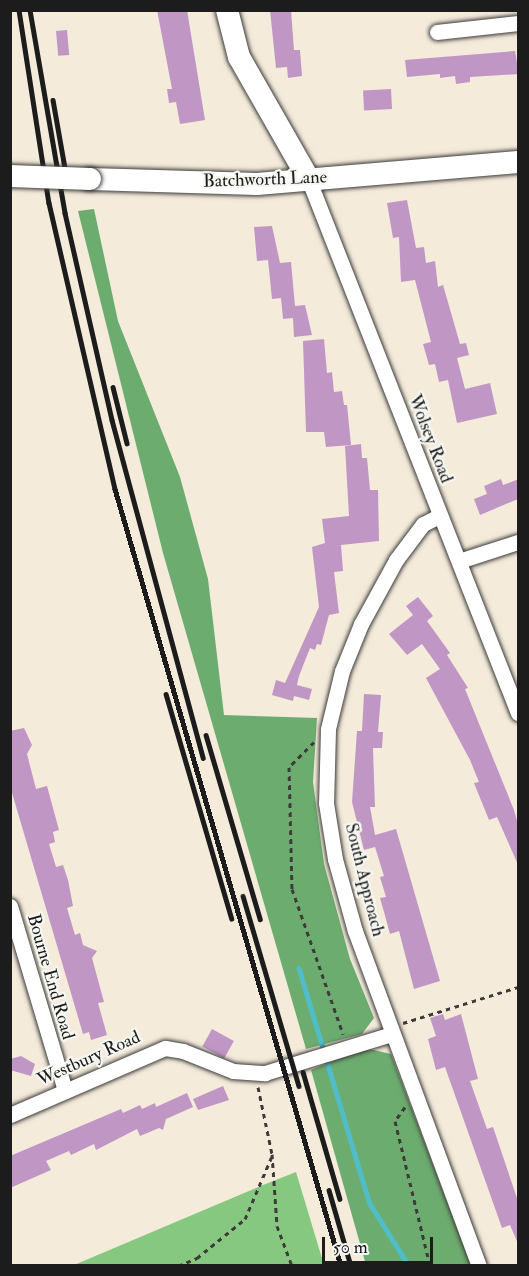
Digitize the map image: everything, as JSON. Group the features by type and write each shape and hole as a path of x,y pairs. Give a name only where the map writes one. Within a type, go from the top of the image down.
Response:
{"street":[{"path":"227,10 239,57 308,178"},
{"path":"437,33 519,23"},
{"name":"Batchworth Lane","path":"10,176 256,184 519,162"},
{"name":"Wolsey Road","path":"308,178 439,516 519,713"},
{"name":"South Approach","path":"439,516 423,524 373,599 342,671 328,729 326,803 335,859 355,931 479,1266"},
{"path":"459,561 519,542"},
{"name":"Bourne End Road","path":"10,906 65,1091"},
{"name":"Westbury Road","path":"10,1115 165,1048 183,1051 232,1071 255,1074 392,1034"}],"path":[{"path":"328,729 289,767 292,889 348,1047"},
{"path":"392,1034 400,1023 519,987"},
{"path":"255,1074 272,1154 277,1226 292,1266"},
{"path":"415,1094 395,1121 430,1266"},
{"path":"178,1266 197,1258 245,1219 272,1154"}],"green space":[{"path":"94,209 118,321 180,477 208,579 224,715 317,718 313,782 324,864 350,959 374,1018 362,1034 306,1049 163,553 78,211"},
{"path":"365,1048 391,1054 471,1265 366,1265 311,1070"},
{"path":"296,1172 324,1265 74,1265 263,1185"}],"building":[{"path":"157,10 187,10 205,120 180,124 176,102 169,103 167,89 172,89"},
{"path":"270,10 291,10 294,50 300,50 302,76 288,78 287,67 276,68"},
{"path":"67,30 69,55 58,56 56,31"},
{"path":"515,51 519,74 470,77 470,82 456,84 455,76 440,78 440,74 407,77 405,60"},
{"path":"391,89 392,109 364,110 363,90"},
{"path":"407,200 416,248 424,247 426,263 435,261 438,287 443,285 460,344 466,343 469,355 457,358 465,389 490,383 497,414 457,423 448,380 439,382 435,364 429,365 423,344 431,342 415,280 401,282 399,237 393,238 387,203"},
{"path":"272,226 280,263 291,262 295,306 305,305 312,335 294,337 293,318 283,319 281,298 272,299 268,260 257,261 254,227"},
{"path":"324,339 327,373 332,372 334,392 342,391 344,405 347,405 351,445 326,447 324,432 306,432 303,341"},
{"path":"361,444 362,458 367,458 370,490 378,490 379,541 341,545 343,571 334,572 339,613 329,615 321,645 317,644 315,650 310,648 297,685 312,689 309,700 294,696 293,701 272,695 276,680 285,683 319,607 312,547 325,543 322,519 349,516 345,446"},
{"path":"501,479 503,485 519,479 518,499 480,515 474,499 487,494 484,486"},
{"path":"418,597 433,616 427,621 450,653 447,655 468,688 465,689 514,810 519,828 519,867 497,817 489,820 474,783 479,782 470,760 426,678 440,669 422,644 407,655 389,634 413,615 406,606"},
{"path":"364,694 381,695 378,732 383,732 382,748 373,748 375,807 370,807 375,835 396,829 440,981 414,989 399,931 390,934 380,898 386,897 380,877 384,876 375,847 364,850 352,802 357,731 362,731"},
{"path":"24,728 32,745 27,754 36,789 47,786 59,830 53,832 55,842 49,844 56,867 63,865 68,880 73,906 67,908 75,935 80,933 83,945 97,951 92,958 104,1002 98,1003 107,1035 91,1040 89,1032 83,1034 10,786 10,731"},
{"path":"443,1014 445,1020 461,1014 478,1079 470,1081 487,1129 493,1127 519,1204 519,1246 510,1225 502,1228 445,1067 436,1070 428,1039 436,1036 430,1018"},
{"path":"212,1029 234,1041 224,1059 202,1046"},
{"path":"21,1056 35,1064 31,1076 10,1070 10,1059"},
{"path":"223,1086 229,1100 198,1110 193,1099"},
{"path":"187,1093 193,1107 166,1119 163,1130 159,1128 140,1136 137,1129 96,1150 94,1144 71,1155 69,1151 46,1161 51,1170 10,1188 10,1156 121,1109 123,1113 140,1105 142,1109 155,1103 156,1107"}],"waterway":[{"path":"299,968 369,1202 409,1266"}],"railway":[{"path":"19,10 49,203 115,489 341,1266"},
{"path":"30,10 65,213 112,420 203,758"},
{"path":"53,100 65,168"},
{"path":"113,387 127,443"},
{"path":"166,694 232,919"},
{"path":"206,735 260,919"},
{"path":"243,896 299,1086"},
{"path":"303,1072 340,1199"},
{"path":"329,1190 351,1266"}]}
